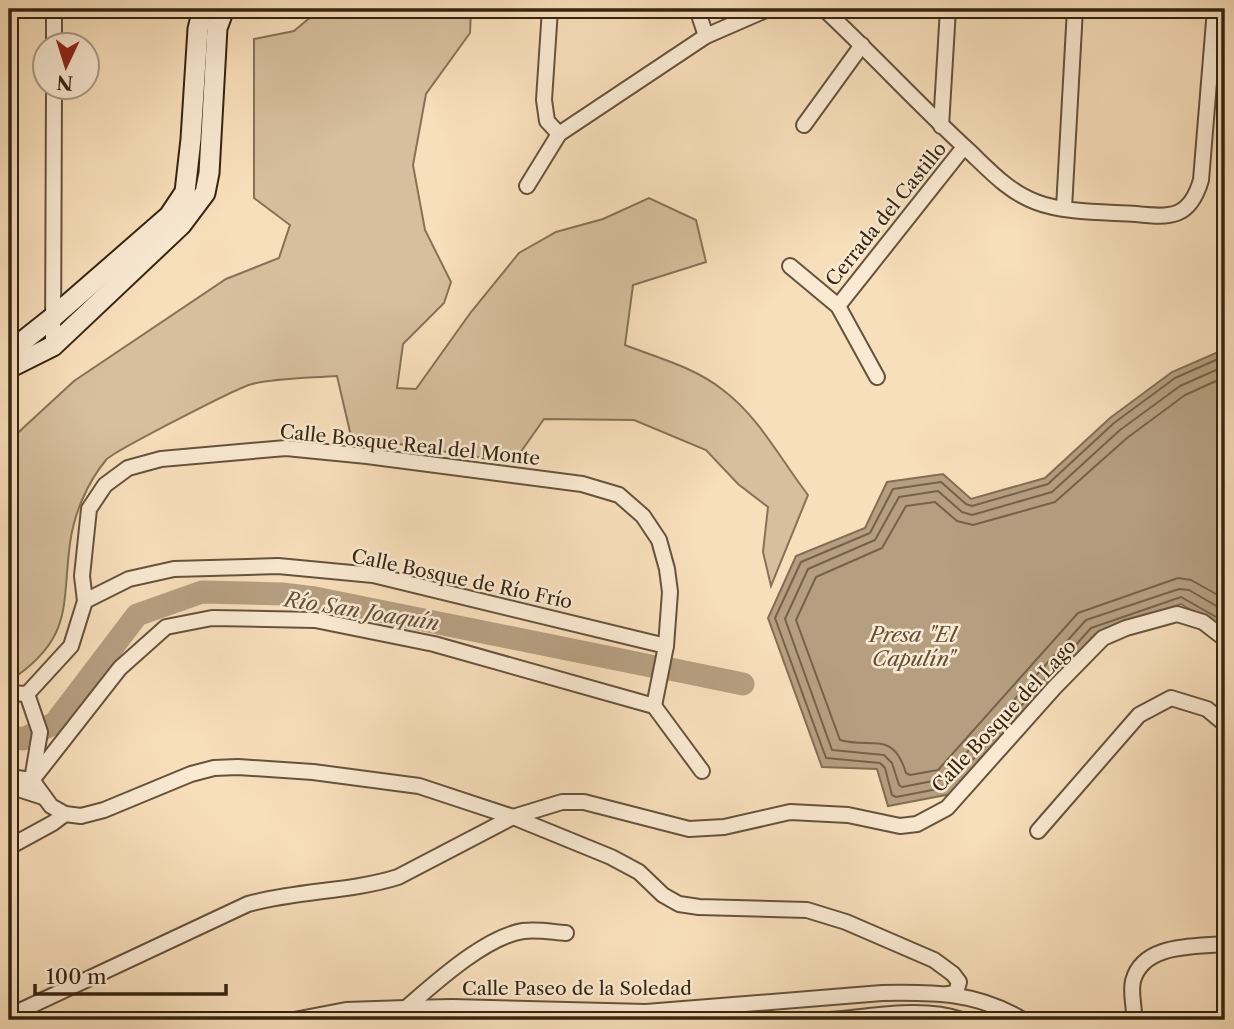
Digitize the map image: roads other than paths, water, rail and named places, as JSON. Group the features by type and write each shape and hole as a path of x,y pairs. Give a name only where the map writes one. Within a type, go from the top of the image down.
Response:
{"main road":[{"path":"9,349 52,318 169,216 185,192 189,169 198,29 203,9"},
{"path":"9,368 53,345 181,225 205,193 209,173 217,28 224,9"}],"street":[{"path":"54,9 54,32"},
{"path":"550,9 544,100 547,121 559,134"},
{"path":"697,9 706,36"},
{"path":"527,186 559,134 706,36 768,9"},
{"path":"823,9 941,126 1012,191 1038,203 1064,208 1166,217 1183,211 1196,197 1201,180 1215,9"},
{"path":"941,126 948,9"},
{"path":"1064,208 1075,9"},
{"path":"804,125 862,45"},
{"path":"53,345 54,102"},
{"name":"Cerrada del Castillo","path":"838,306 964,147"},
{"path":"790,266 838,306 877,377"},
{"name":"Calle Bosque Real del Monte","path":"27,694 71,646 85,601 82,576 89,509 105,485 128,468 162,459 286,447 582,484 619,495 643,516 659,540 670,592 666,646"},
{"name":"Calle Bosque de Río Frío","path":"85,601 130,579 174,569 278,566 373,575 666,646"},
{"name":"Calle Bosque del Lago","path":"9,1016 248,904 278,895 378,883 398,877 513,817 562,802 584,802 688,828 724,827 790,812 848,815 900,826 917,824 947,808 1054,688 1103,638 1126,628 1177,614 1203,622 1225,639"},
{"path":"32,780 120,668 166,628 212,618 315,620 434,644 654,706 702,771"},
{"path":"654,706 666,646"},
{"path":"9,693 27,694 40,732 32,780 51,806 65,814 81,816 104,810 191,774 214,768 313,772 419,786 513,817 611,857 639,872 663,895 679,904 807,910 846,922 934,960 959,982 956,993 948,994"},
{"path":"1038,831 1139,715 1171,698 1208,709 1225,724"},
{"path":"9,777 32,780"},
{"path":"9,786 43,797"},
{"path":"9,847 65,814"},
{"path":"406,1008 443,977 499,938 522,931 566,933"},
{"path":"1134,1020 1133,982 1147,960 1158,953 1225,944"},
{"name":"Calle Paseo de la Soledad","path":"294,1020 346,1010 452,1007 680,1015 882,993 948,994 977,998 1002,1007 1023,1020"},
{"path":"29,1020 35,1003"},
{"path":"830,1020 922,1013 947,1015 962,1020"}],"water":[{"name":"Presa \"El Capulín\"","path":"1225,349 1225,630 1181,604 1095,634 951,794 888,806 877,769 822,767 768,618 796,556 865,528 887,482 943,474 971,499 1045,478 1110,418 1172,372"}],"waterway":[{"name":"Río San Joaquín","path":"43,729 55,723 137,615 202,592 282,594 315,598 651,666"},
{"name":"Río San Joaquín","path":"670,669 743,684"},
{"name":"Río San Joaquín","path":"9,736 23,739 36,733"}]}
